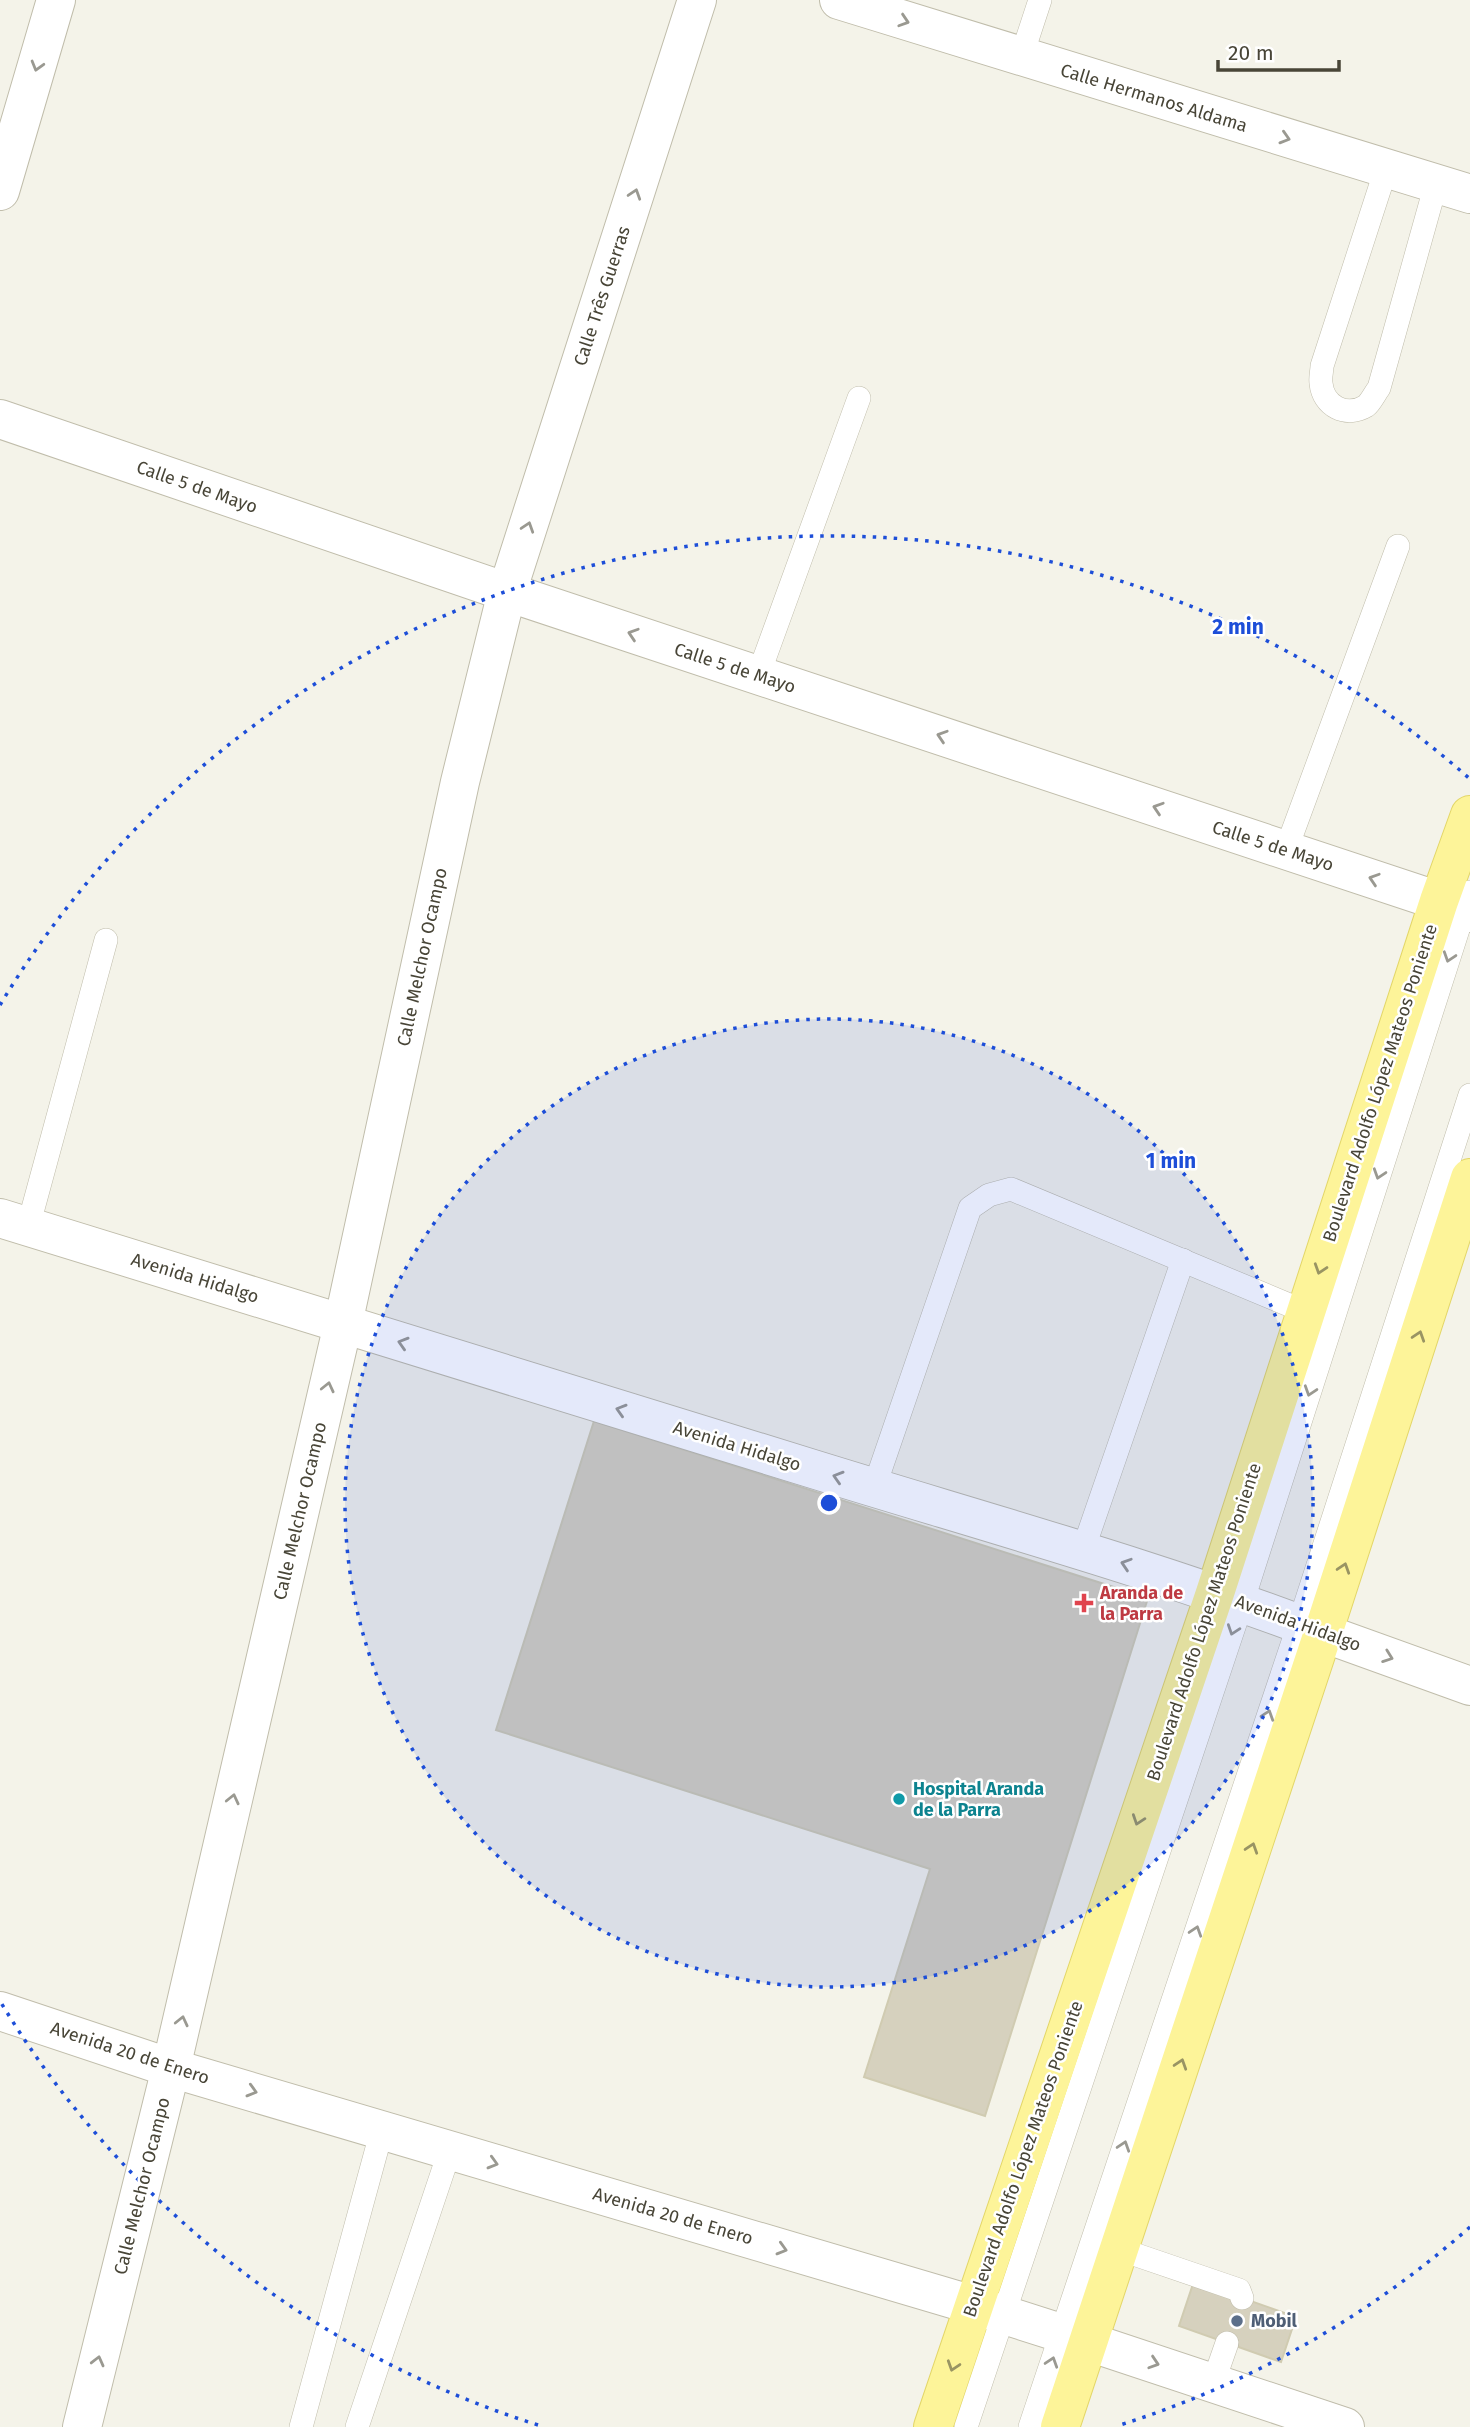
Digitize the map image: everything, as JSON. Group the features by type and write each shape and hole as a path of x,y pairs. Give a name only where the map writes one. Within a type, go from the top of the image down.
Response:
{"main road":[{"name":"Boulevard Adolfo López Mateos Poniente","path":"933,2427 988,2310 1228,1597 1306,1312 1461,904 1470,815"},
{"path":"1060,2427 1075,2337 1119,2249 1311,1629 1470,1178"}],"street":[{"path":"0,191 56,0"},
{"name":"Calle Três Guerras","path":"507,592 697,0"},
{"name":"Calle Hermanos Aldama","path":"839,0 1453,189"},
{"name":"Calle 5 de Mayo","path":"0,419 758,676 1286,850 1461,904"},
{"name":"Calle Melchor Ocampo","path":"82,2427 171,2068 343,1324 460,782 507,592"},
{"name":"Avenida Hidalgo","path":"14,1222 1083,1550 1228,1597 1470,1686"},
{"name":"Avenida 20 de Enero","path":"0,2011 171,2068 988,2310 1345,2427"}],"lane":[{"path":"1021,58 1040,0"},
{"path":"1386,169 1322,366 1321,385 1324,394 1328,403 1340,410 1351,411 1368,405 1379,388 1453,189"},
{"path":"758,676 859,398"},
{"path":"1286,850 1398,546"},
{"path":"1228,1597 1461,904"},
{"path":"14,1222 106,940"},
{"path":"1030,2427 1075,2337 1311,1629 1470,1095"},
{"path":"874,1488 970,1208 989,1195 1011,1189 1306,1312"},
{"path":"1083,1550 1183,1260"},
{"path":"301,2427 382,2130"},
{"path":"357,2427 450,2150"},
{"path":"1119,2249 1239,2290 1242,2298"},
{"path":"966,2427 988,2310"},
{"path":"1213,2383 1227,2343"}],"building":[{"name":"Hospital Aranda de la Parra","path":"594,1421 1148,1598 985,2116 864,2077 930,1869 496,1730"},
{"name":"Mobil","path":"1194,2281 1296,2317 1281,2362 1179,2326"}],"place":[{"name":"Aranda de la Parra","path":"1084,1603"},
{"name":"Hospital Aranda de la Parra","path":"899,1799"},
{"name":"Mobil","path":"1237,2321"}]}
